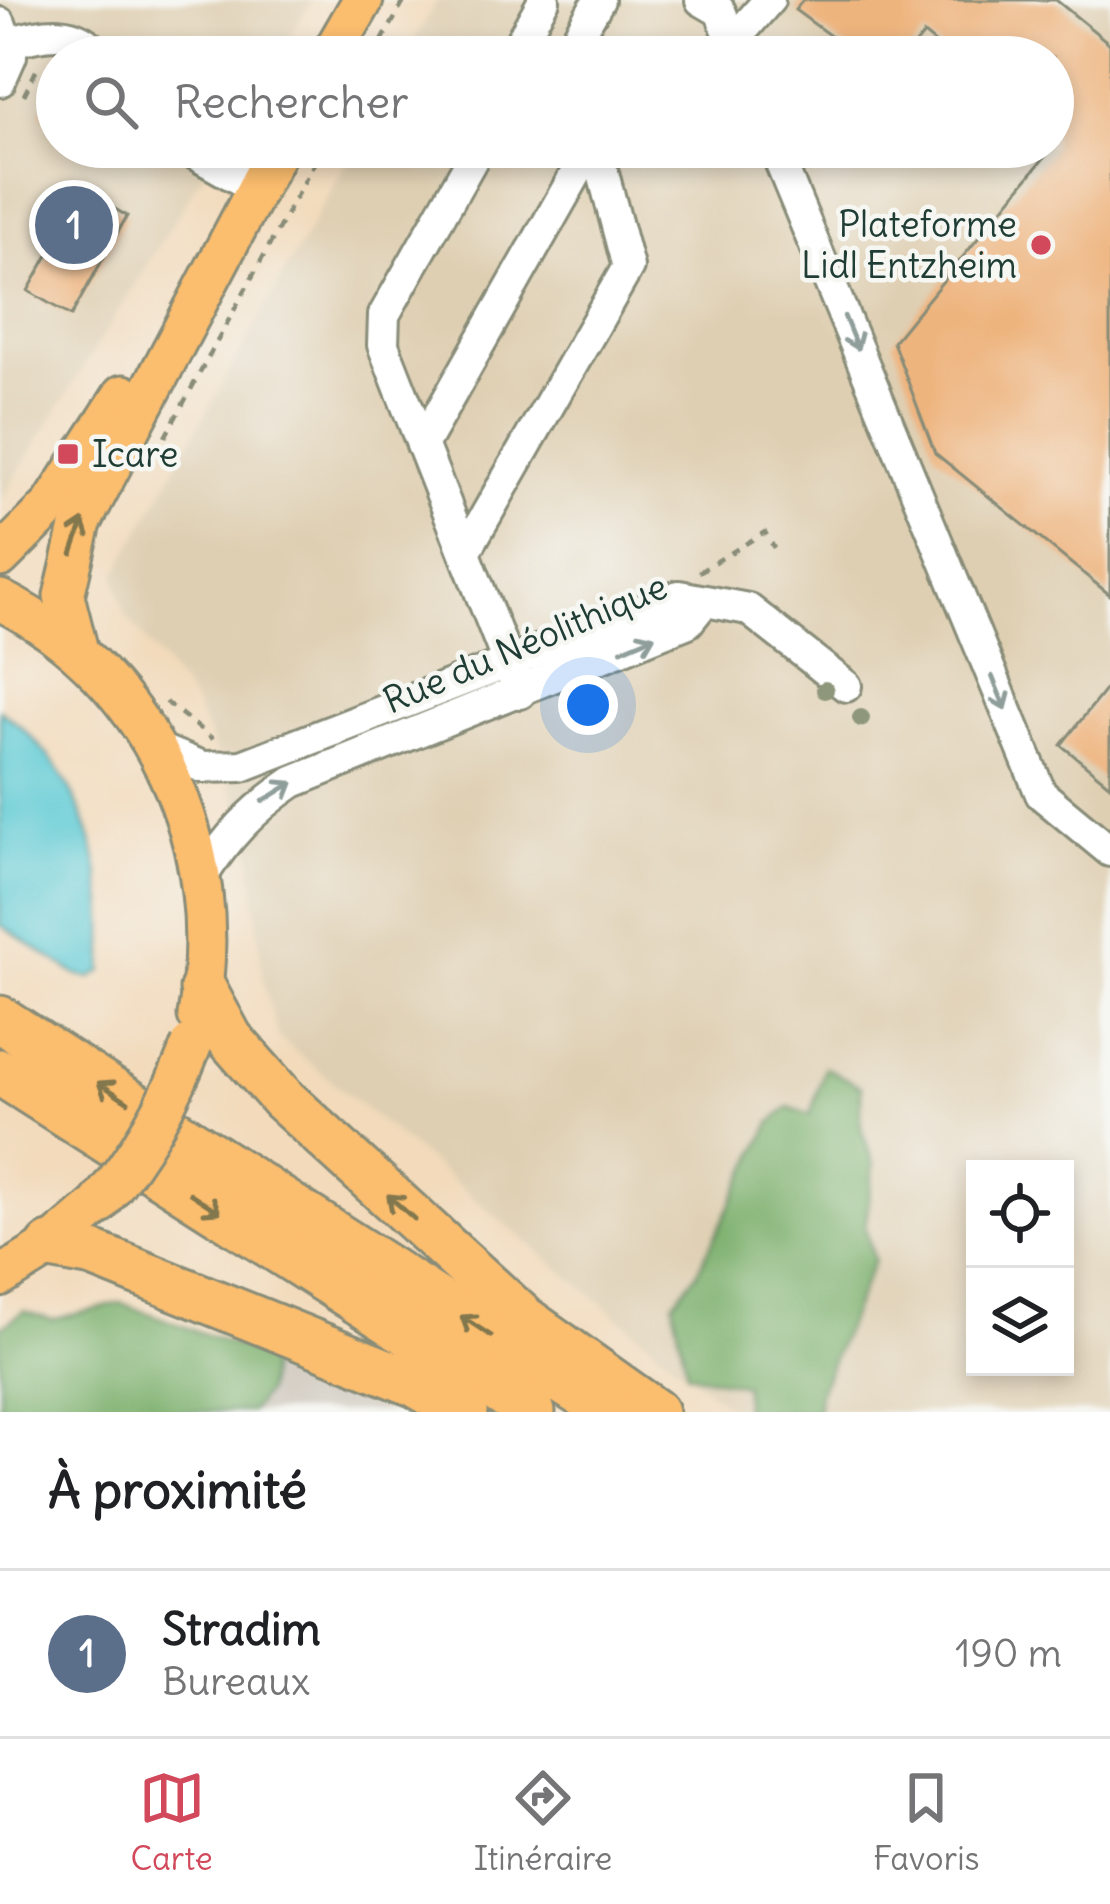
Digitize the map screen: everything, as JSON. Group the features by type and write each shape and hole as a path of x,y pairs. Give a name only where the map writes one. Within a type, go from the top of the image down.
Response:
{"highway":[{"path":"202,989 230,1039 283,1099 524,1318 655,1412"},
{"path":"0,1019 610,1412"},
{"path":"0,1072 532,1412"},
{"path":"50,1246 93,1254 416,1384 464,1412"}],"main road":[{"path":"342,36 363,0"},
{"path":"0,557 52,505 267,168"},
{"path":"78,651 64,596 81,524 255,188"},
{"path":"0,600 78,651 122,696 158,749 186,810 201,878 202,989 192,1044 149,1138 98,1204 50,1246 0,1276"}],"street":[{"path":"524,36 544,0"},
{"path":"578,36 599,0"},
{"path":"701,0 720,11 731,36"},
{"path":"745,36 769,0"},
{"path":"0,81 8,69 5,33 74,36"},
{"path":"219,168 255,188"},
{"path":"467,168 384,316 383,345 515,680"},
{"path":"422,445 581,168"},
{"path":"464,552 628,267 599,168"},
{"path":"783,168 1041,794 1110,851"},
{"name":"Rue du Néolithique","path":"201,878 228,836 260,803 292,782 515,680 679,596 748,609 846,686"},
{"name":"Rue du Néolithique","path":"158,749 203,767 242,766 515,680"}],"path":[{"path":"385,36 405,0"},
{"path":"157,451 312,168"},
{"path":"162,698 222,745"}],"shaded area":[{"path":"0,0 312,0 289,36 36,36 36,168 207,168 0,502"},
{"path":"437,0 1110,0 1110,1412 734,1412 278,1037 263,980 249,830 195,704 125,614 115,576 343,168 1074,168 1074,36 417,36"},
{"path":"269,1358 423,1412 250,1412 266,1392"}],"green space":[{"path":"825,1067 861,1087 861,1128 874,1165 865,1227 874,1260 819,1392 817,1412 744,1412 744,1385 687,1373 673,1303 697,1273 771,1123 789,1107 810,1115"},
{"path":"121,1303 269,1358 266,1392 250,1412 0,1412 0,1328 24,1311 52,1320"}],"water":[{"path":"0,710 53,762 86,826 102,897 104,934 103,971 91,978 77,975 0,925"}],"building":[{"name":"Plateforme Lidl Entzheim","path":"803,0 1056,0 1110,44 1110,595 935,453 893,342 1036,168 1074,168 1074,36 830,36 795,10"},
{"path":"84,191 127,216 71,316 28,291"},
{"path":"1110,684 1110,785 1061,745"}],"place":[{"name":"Stradim","path":"74,225"},
{"name":"Plateforme Lidl Entzheim","path":"1041,245"},
{"name":"Icare","path":"68,454"}]}
